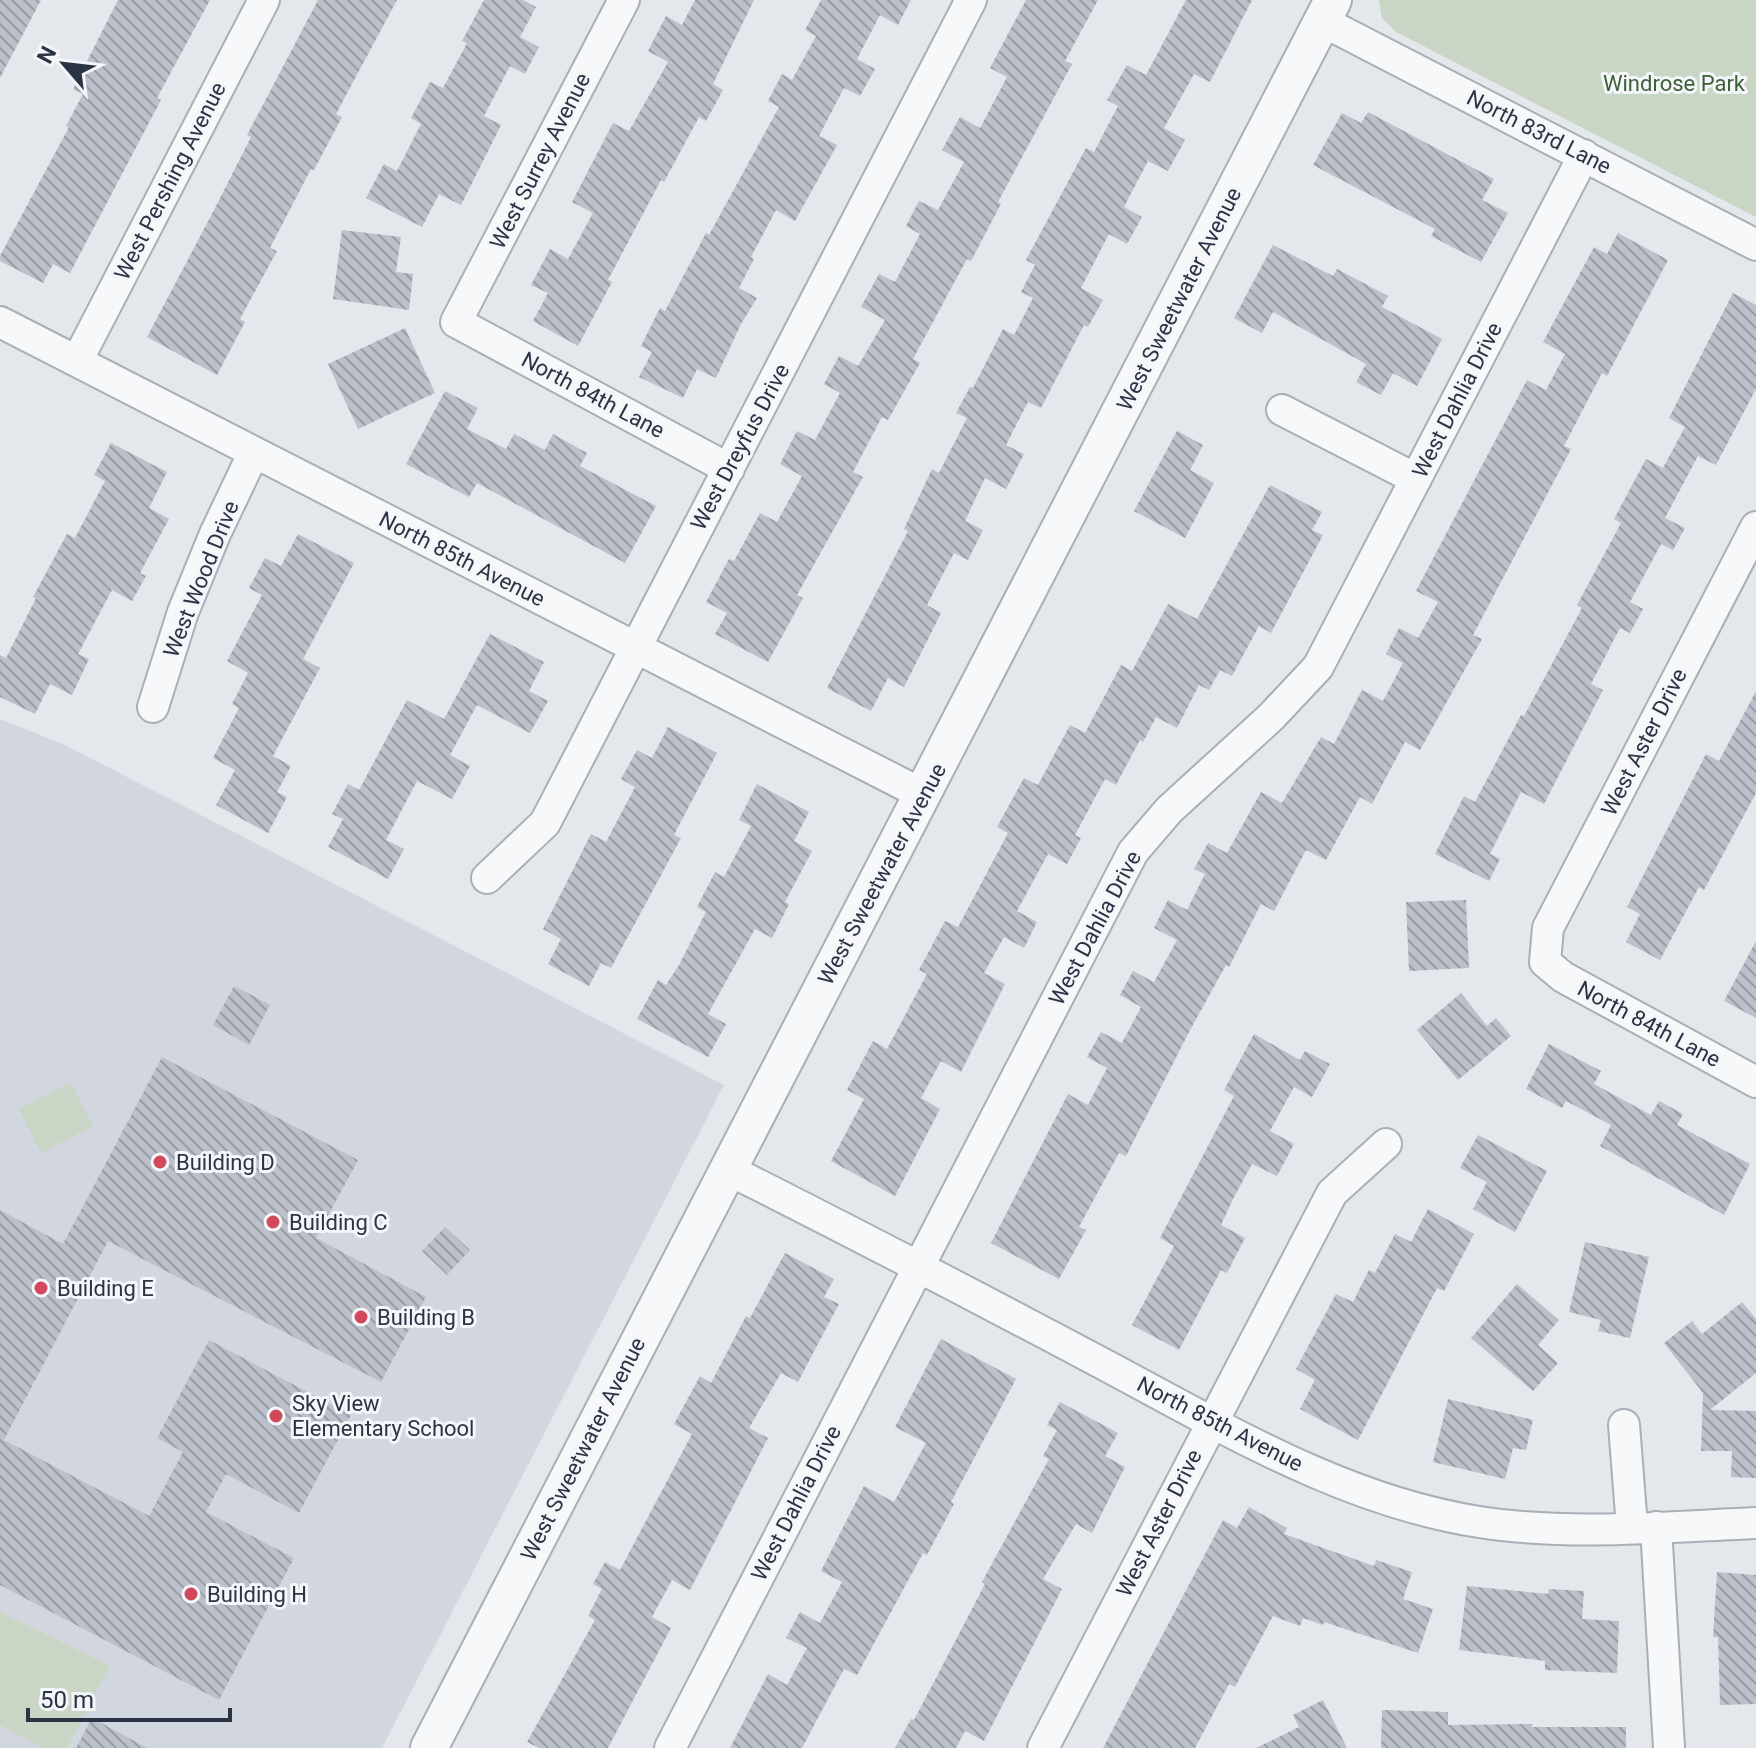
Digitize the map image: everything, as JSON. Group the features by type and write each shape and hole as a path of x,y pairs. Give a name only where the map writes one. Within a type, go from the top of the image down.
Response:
{"street":[{"name":"West Pershing Avenue","path":"77,361 264,0"},
{"name":"West Surrey Avenue","path":"456,322 624,0"},
{"name":"West Dreyfus Drive","path":"487,878 545,823 971,0"},
{"name":"North 83rd Lane","path":"1327,11 1584,155 1756,245"},
{"name":"West Sweetwater Avenue","path":"429,1748 1327,11"},
{"name":"West Dahlia Drive","path":"670,1748 1133,852 1169,810 1271,717 1318,667 1584,155"},
{"name":"North 85th Avenue","path":"0,322 924,795"},
{"name":"North 84th Lane","path":"456,322 729,469"},
{"path":"1282,410 1416,479"},
{"name":"West Wood Drive","path":"153,707 183,612 254,452"},
{"name":"West Aster Drive","path":"1545,962 1548,928 1756,527"},
{"name":"North 84th Lane","path":"1545,962 1563,977 1756,1082"},
{"name":"West Aster Drive","path":"1043,1748 1332,1193 1386,1144"},
{"name":"North 85th Avenue","path":"727,1169 1212,1422 1363,1494 1477,1522 1539,1529 1756,1523"},
{"path":"1624,1425 1644,1527 1669,1748"}],"shaded area":[{"name":"Sky View Elementary School","path":"0,719 63,744 724,1085 382,1748 0,1748"}],"green space":[{"name":"Windrose Park","path":"1379,0 1756,0 1756,217 1396,32 1382,18"},
{"path":"71,1083 93,1126 41,1153 19,1109"},
{"path":"0,1612 110,1666 67,1748 42,1748 0,1725"}],"building":[{"path":"0,0 41,0 0,78"},
{"path":"118,0 210,0 157,98 161,100 70,273 53,264 43,283 0,261 0,256 69,127 66,126 83,94 73,89"},
{"path":"318,0 397,0 336,114 342,117 270,248 277,251 240,319 245,322 217,375 147,337"},
{"path":"484,0 523,0 536,7 520,37 539,47 525,74 510,66 484,116 501,125 461,205 439,194 422,227 366,198 384,164 397,171 421,124 411,118 430,82 443,88 467,43 462,41"},
{"path":"695,0 754,0 713,84 723,90 706,121 699,117 664,182 661,180 608,280 612,282 578,346 533,321 548,293 531,285 550,249 568,259 593,213 572,202 613,123 629,131 668,62 648,51 666,16 682,25"},
{"path":"821,0 911,0 898,25 880,15 857,59 875,69 860,96 844,88 819,136 837,145 795,221 776,210 751,257 754,259 739,288 757,298 716,378 697,369 683,398 639,377 652,352 641,346 660,308 665,311 706,233 709,235 779,107 768,101 782,74 792,80 816,36 805,30"},
{"path":"1026,0 1098,0 1065,61 1072,64 998,202 1001,204 971,261 967,259 913,359 920,363 888,420 882,417 853,472 863,477 797,595 803,598 768,662 715,634 727,613 706,602 729,559 734,561 760,513 777,522 802,476 780,464 797,431 815,440 840,393 824,384 839,356 858,366 885,320 861,307 879,274 895,282 920,234 906,226 919,201 938,210 964,162 942,150 960,117 980,128 1007,77 990,68"},
{"path":"1186,0 1252,0 1210,82 1194,74 1164,128 1185,140 1168,171 1148,161 1124,207 1142,217 1127,244 1109,234 1081,288 1103,300 1088,327 1084,325 1041,408 1028,402 1006,445 1024,454 1006,489 985,478 965,521 983,530 968,560 954,553 927,605 941,613 904,687 888,678 871,711 827,688 908,531 904,529 932,469 939,473 967,418 956,413 970,387 973,388 1003,329 1014,335 1033,298 1021,292 1035,265 1026,260 1086,148 1094,152 1118,106 1107,100 1127,65 1146,75"},
{"path":"1368,112 1494,179 1482,200 1508,213 1481,262 1431,236 1435,229 1313,165 1342,113 1361,123"},
{"path":"342,230 401,237 396,272 413,274 409,310 333,299"},
{"path":"1618,233 1668,260 1607,376 1602,373 1564,446 1571,449 1473,635 1482,639 1420,750 1405,742 1372,804 1360,797 1326,860 1306,850 1274,911 1261,904 1229,967 1226,965 1189,1032 1126,1156 1119,1153 1079,1227 1086,1230 1059,1279 991,1243 1068,1094 1088,1105 1107,1068 1087,1057 1101,1032 1122,1043 1141,1007 1120,995 1133,971 1154,982 1177,940 1154,928 1168,900 1187,910 1205,874 1194,869 1208,843 1227,853 1261,792 1282,803 1321,737 1334,744 1362,690 1383,701 1403,663 1386,654 1399,628 1418,638 1438,602 1416,591 1527,380 1546,390 1565,354 1543,342 1594,247 1607,254"},
{"path":"1273,245 1333,276 1337,269 1388,296 1382,307 1442,339 1417,386 1393,373 1381,395 1356,382 1366,364 1273,312 1262,333 1234,318"},
{"path":"1733,293 1756,305 1756,389 1716,465 1698,456 1665,518 1685,528 1673,550 1661,544 1630,602 1643,609 1630,633 1620,628 1591,684 1603,690 1544,804 1521,792 1490,854 1500,859 1489,881 1435,854 1464,796 1475,802 1582,608 1577,605 1621,523 1614,519 1646,459 1663,468 1685,427 1669,418"},
{"path":"405,328 435,393 358,429 328,364"},
{"path":"445,391 478,408 467,429 506,449 514,434 545,450 553,434 587,453 580,466 656,506 625,563 477,483 469,497 406,464"},
{"path":"1177,431 1203,445 1190,470 1214,483 1185,538 1134,511"},
{"path":"111,443 167,472 149,508 169,519 140,573 146,576 132,601 112,590 78,654 89,659 72,695 50,684 35,714 0,697 0,655 6,658 36,598 33,597 67,534 75,538 105,481 94,475"},
{"path":"1270,485 1322,512 1312,530 1323,535 1271,633 1259,626 1232,676 1220,670 1209,690 1199,685 1177,728 1156,717 1116,785 1105,779 1075,835 1081,838 1067,864 1048,854 1017,911 1037,922 1024,948 1004,937 984,973 1005,984 961,1072 941,1061 921,1098 940,1109 895,1196 831,1161 864,1099 847,1090 873,1041 887,1049 927,974 919,970 945,921 958,927 1008,833 997,827 1024,778 1038,785 1070,725 1085,733 1121,665 1132,671 1168,604 1197,619"},
{"path":"298,534 354,563 303,659 320,668 273,756 291,766 277,792 287,797 268,833 216,805 235,770 213,758 239,708 232,704 248,673 227,661 262,595 249,588 265,558 281,566"},
{"path":"490,634 544,662 529,691 548,701 530,733 477,705 450,755 470,766 452,799 417,781 386,840 404,849 388,879 328,847 343,819 332,814 348,784 359,790 407,700 444,719"},
{"path":"1756,691 1756,793 1704,890 1699,887 1660,960 1626,942 1640,914 1627,907 1706,754 1719,761"},
{"path":"668,727 717,753 674,835 681,838 611,968 601,963 589,986 548,964 561,939 543,929 591,834 606,842 635,787 621,779 637,750 652,758"},
{"path":"757,784 809,812 794,841 812,851 785,902 789,904 772,938 755,929 708,1014 726,1024 708,1057 637,1019 658,980 666,985 679,965 706,912 697,907 715,872 724,877 751,826 739,820"},
{"path":"1466,900 1469,968 1409,971 1406,902"},
{"path":"1756,941 1756,1018 1724,1001"},
{"path":"234,986 270,1005 249,1045 213,1025"},
{"path":"1461,993 1487,1026 1496,1018 1511,1036 1458,1080 1417,1030"},
{"path":"1254,1034 1300,1060 1305,1051 1330,1064 1312,1097 1294,1087 1270,1131 1294,1144 1277,1176 1252,1164 1233,1199 1221,1225 1245,1238 1227,1273 1221,1270 1179,1350 1132,1325 1174,1246 1160,1238 1234,1096 1224,1090"},
{"path":"1549,1044 1601,1071 1594,1084 1651,1115 1659,1101 1683,1114 1677,1125 1750,1164 1724,1215 1600,1146 1611,1125 1566,1101 1562,1108 1526,1089"},
{"path":"162,1057 358,1160 316,1238 426,1297 381,1382 108,1241 4,1440 149,1516 183,1452 157,1438 209,1340 351,1415 299,1513 226,1474 206,1512 294,1558 219,1700 0,1585 0,1210 63,1244"},
{"path":"1478,1135 1547,1171 1515,1232 1473,1209 1487,1182 1460,1168"},
{"path":"1428,1209 1474,1234 1444,1291 1437,1288 1358,1440 1300,1409 1315,1380 1296,1369 1336,1294 1353,1302 1369,1270 1375,1273 1395,1234 1411,1242"},
{"path":"445,1227 470,1250 447,1275 422,1251"},
{"path":"1585,1242 1649,1257 1630,1338 1598,1331 1601,1320 1569,1312"},
{"path":"785,1253 834,1279 824,1297 839,1304 798,1382 781,1373 749,1428 768,1438 690,1590 672,1580 652,1617 671,1628 608,1748 539,1748 527,1742 595,1620 588,1616 602,1589 593,1584 605,1562 620,1570 692,1434 674,1424 700,1376 711,1383 746,1316 750,1318"},
{"path":"1517,1284 1559,1320 1538,1345 1558,1363 1533,1391 1471,1338"},
{"path":"1742,1302 1756,1319 1756,1373 1710,1410 1756,1411 1756,1478 1731,1477 1732,1451 1701,1451 1703,1393 1664,1343 1692,1321 1702,1334"},
{"path":"941,1339 1016,1379 951,1502 954,1504 927,1555 923,1553 857,1675 844,1669 802,1748 730,1748 768,1674 787,1685 807,1648 786,1638 800,1612 820,1623 842,1582 821,1571 864,1486 894,1502 926,1443 895,1427"},
{"path":"1448,1399 1533,1420 1526,1450 1513,1448 1505,1479 1433,1462"},
{"path":"1060,1402 1118,1433 1105,1456 1125,1467 1092,1533 1076,1524 1043,1579 1062,1589 984,1741 965,1731 956,1748 895,1748 911,1719 914,1720 985,1584 982,1582 1049,1459 1043,1456 1057,1430 1047,1425"},
{"path":"1249,1507 1287,1528 1284,1534 1374,1566 1376,1560 1412,1572 1403,1599 1433,1609 1418,1653 1324,1622 1323,1625 1303,1618 1300,1626 1273,1616 1235,1687 1229,1684 1195,1748 1103,1748 1223,1520 1237,1528"},
{"path":"1717,1572 1756,1575 1756,1704 1720,1705 1718,1637 1713,1637"},
{"path":"1467,1586 1548,1594 1549,1589 1584,1591 1582,1619 1619,1621 1617,1673 1545,1670 1545,1661 1459,1650"},
{"path":"1323,1700 1347,1748 1256,1748 1299,1727 1293,1715"},
{"path":"1382,1710 1448,1712 1448,1725 1626,1727 1626,1748 1381,1748"},
{"path":"92,1718 147,1748 76,1748"}],"place":[{"name":"Building D","path":"160,1162"},
{"name":"Building C","path":"273,1222"},
{"name":"Building E","path":"41,1288"},
{"name":"Building B","path":"361,1317"},
{"name":"Sky View Elementary School","path":"276,1416"},
{"name":"Building H","path":"191,1594"}]}
